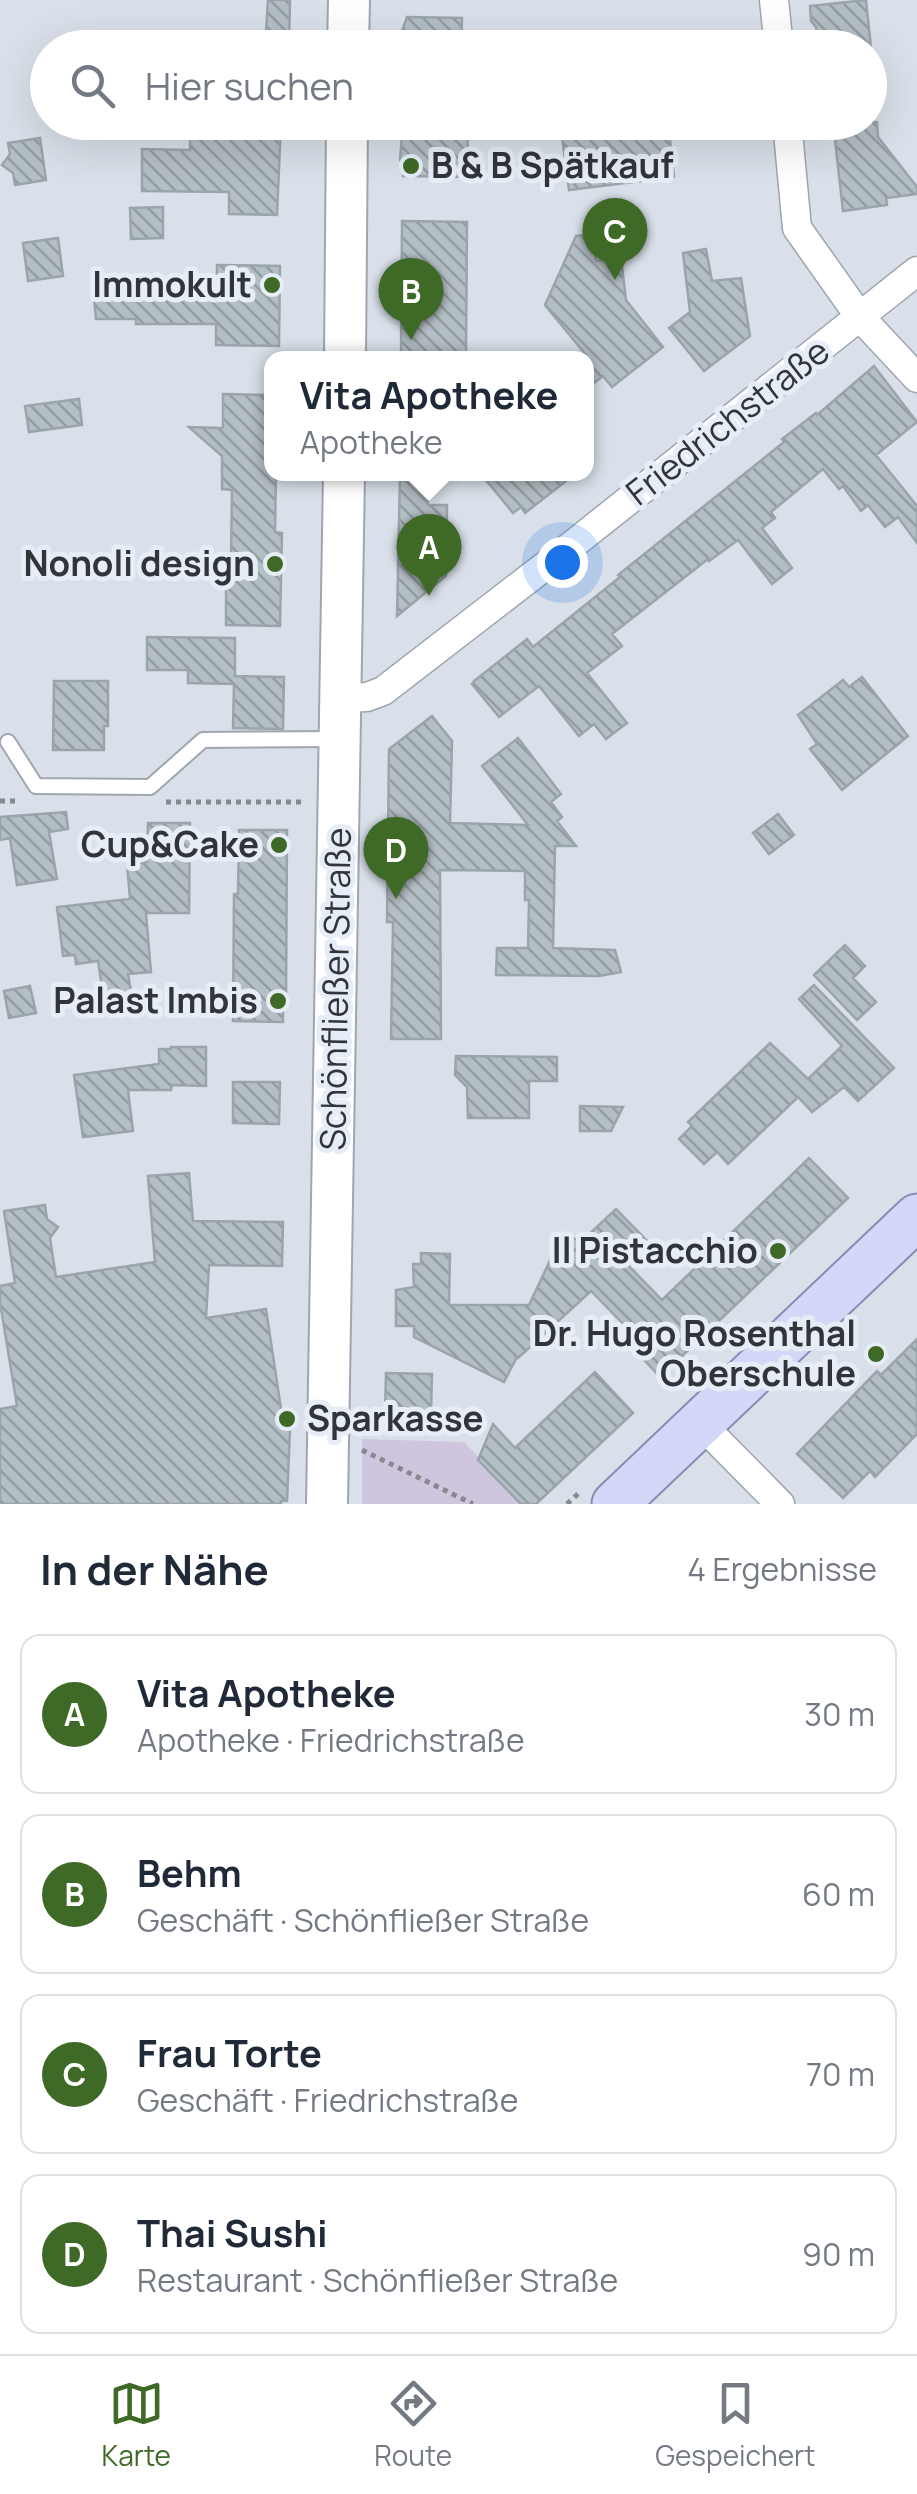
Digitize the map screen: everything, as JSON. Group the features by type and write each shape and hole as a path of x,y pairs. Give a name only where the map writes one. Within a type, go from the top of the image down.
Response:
{"main road":[{"path":"348,30 349,0"},
{"path":"345,351 348,140"},
{"name":"Schönfließer Straße","path":"328,1504 344,481"},
{"path":"615,1504 917,1217"}],"street":[{"path":"774,0 777,30"},
{"path":"788,140 798,228 860,317 917,378"},
{"name":"Friedrichstraße","path":"340,698 367,697 383,691 917,271"},
{"path":"701,1424 780,1504"}],"lane":[{"path":"8,742 36,786 150,787 203,740 339,739"}],"path":[{"path":"360,1449 473,1504"}],"shaded area":[{"path":"362,1439 464,1442 524,1504 362,1504"}],"building":[{"path":"268,0 290,0 289,30 266,30"},
{"path":"866,0 869,30 816,30 810,6"},
{"path":"407,17 462,18 462,30 402,30"},
{"path":"40,140 46,180 15,185 13,173 2,165 10,154 8,143"},
{"path":"190,140 280,140 277,215 229,214 229,192 142,191 142,149 190,150"},
{"path":"402,140 467,140 470,177 403,176"},
{"path":"562,140 670,140 674,177 569,190"},
{"path":"835,140 880,140 917,187 917,194 886,198 887,205 843,211"},
{"path":"163,207 163,238 131,239 130,208"},
{"path":"402,221 467,222 466,351 401,351"},
{"path":"593,234 596,261 621,258 626,300 663,347 612,387 603,376 594,383 594,351 583,351 545,305 576,236"},
{"path":"58,238 63,276 28,281 23,243"},
{"path":"706,249 712,281 741,278 750,336 704,371 669,328 690,312 683,253"},
{"path":"217,265 280,266 279,346 216,345 216,324 136,324 136,319 96,319 93,288 217,285"},
{"path":"874,366 917,422 876,455 917,506 917,543 898,517 885,527 868,505 861,511 843,486 839,489 823,469 771,512 775,518 762,528 792,568 772,584 738,540 612,634 622,646 587,673 627,723 606,739 594,724 579,736 539,686 499,717 472,684 474,681 527,639 533,647"},
{"path":"223,394 264,395 264,481 276,481 275,532 282,533 280,626 226,625 232,490 222,489 222,456 189,427 223,428"},
{"path":"79,399 82,425 29,432 25,406"},
{"path":"400,481 429,481 428,505 447,505 446,576 397,616"},
{"path":"487,481 566,481 525,513 521,507 513,513"},
{"path":"147,637 235,638 235,676 284,677 283,729 233,728 234,684 188,683 188,670 147,670"},
{"path":"862,677 908,736 842,790 810,749 817,744 798,715 843,680 849,687"},
{"path":"54,681 108,681 104,750 53,750"},
{"path":"432,716 452,741 450,823 528,825 482,766 518,738 561,794 551,802 562,817 557,821 576,846 555,846 553,948 615,950 621,972 599,976 496,975 497,948 528,948 525,871 440,870 441,1039 391,1039 393,922 387,922 389,749"},
{"path":"66,812 68,829 49,832 57,879 17,885 10,838 0,840 0,817"},
{"path":"778,814 794,835 769,854 753,833"},
{"path":"148,823 190,823 189,913 146,913 151,972 128,974 133,1003 105,1007 98,961 76,964 75,955 63,956 57,907 130,899 127,864 147,862"},
{"path":"239,830 287,830 283,1022 233,1021"},
{"path":"845,945 865,966 853,978 876,1002 857,1020 814,975"},
{"path":"814,985 894,1068 858,1101 844,1087 812,1112 798,1097 728,1164 717,1152 704,1164 679,1139 692,1126 688,1122 770,1043 808,1079 842,1046 799,999"},
{"path":"30,986 36,1013 9,1018 4,991"},
{"path":"206,1047 206,1086 128,1090 133,1131 83,1137 74,1075 159,1064 159,1049"},
{"path":"456,1056 557,1057 557,1081 529,1081 529,1118 468,1118 467,1087 455,1075"},
{"path":"233,1082 280,1082 279,1124 233,1123"},
{"path":"580,1106 623,1107 611,1131 580,1131"},
{"path":"809,1158 848,1198 660,1377 623,1337 630,1331 591,1291 517,1357 504,1382 414,1337 414,1326 396,1326 396,1290 414,1287 413,1264 421,1264 421,1253 450,1254 449,1305 529,1305 561,1237 583,1240 616,1209 651,1245 629,1266 662,1300"},
{"path":"189,1173 193,1221 283,1222 282,1266 209,1265 206,1318 266,1309 284,1429 290,1429 287,1501 0,1504 0,1409 17,1406 0,1302 0,1286 15,1283 4,1211 45,1205 47,1219 58,1227 50,1238 56,1277 155,1262 148,1176"},
{"name":"Dr. Hugo Rosenthal Oberschule","path":"917,1339 917,1434 875,1477 870,1471 843,1498 797,1454 877,1371 881,1375"},
{"path":"595,1372 633,1413 536,1504 521,1504 478,1460 493,1424 515,1448"},
{"path":"386,1373 432,1374 431,1413 385,1412"}],"place":[{"name":"B & B Spätkauf","path":"411,166"},
{"name":"Frau Torte","path":"615,280"},
{"name":"Immokult","path":"272,285"},
{"name":"Behm","path":"411,340"},
{"name":"Nonoli design","path":"275,564"},
{"name":"Vita Apotheke","path":"429,596"},
{"name":"Cup&Cake","path":"279,845"},
{"name":"Thai Sushi","path":"396,899"},
{"name":"Palast Imbis","path":"278,1001"},
{"name":"Il Pistacchio","path":"778,1251"},
{"name":"Dr. Hugo Rosenthal Oberschule","path":"876,1354"},
{"name":"Sparkasse","path":"287,1419"}]}
